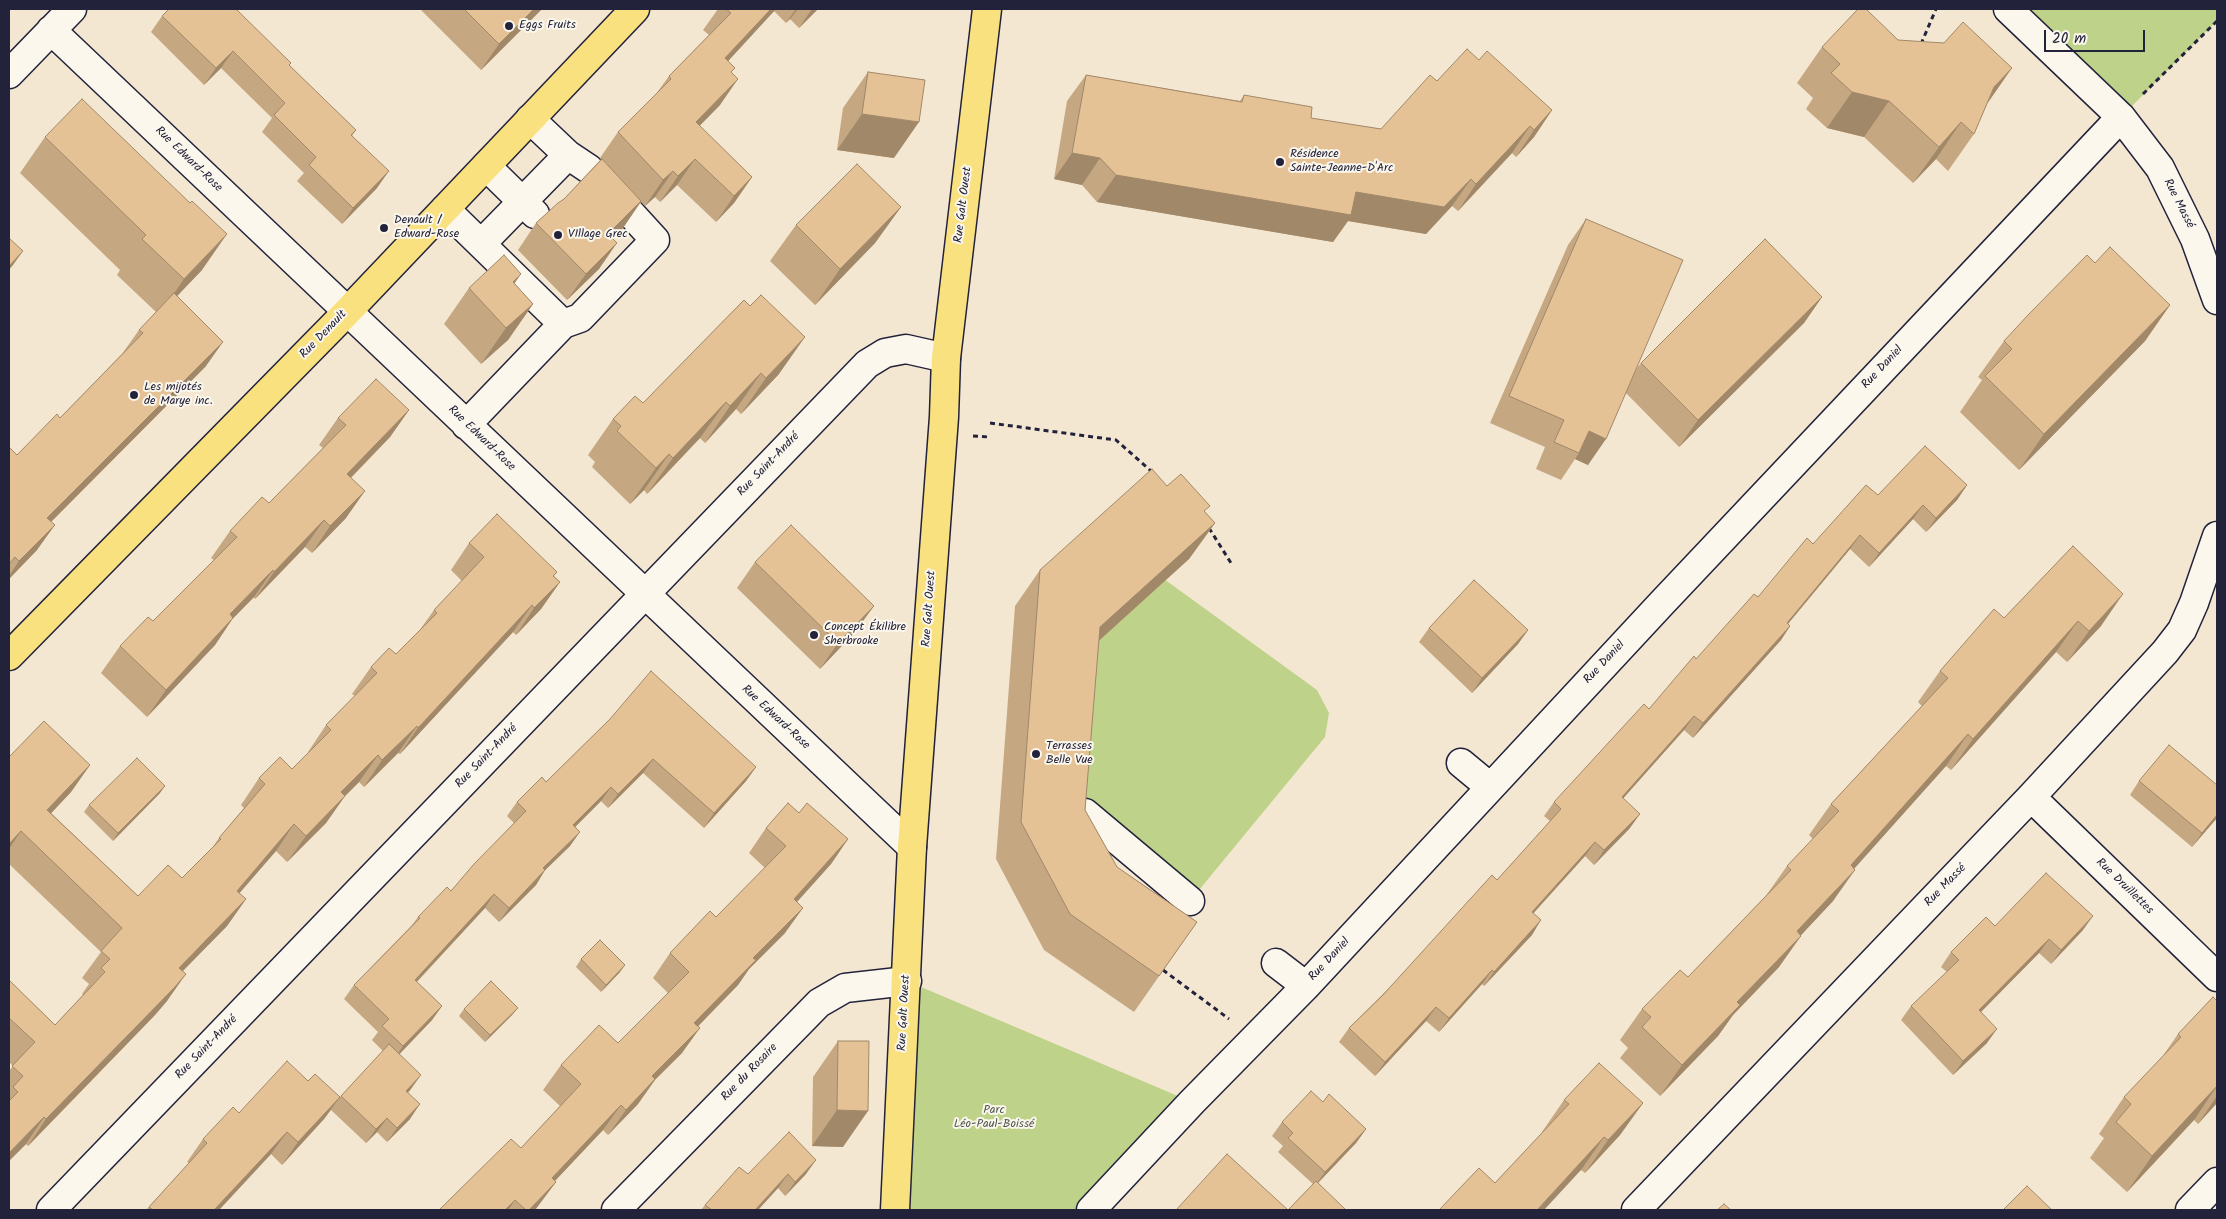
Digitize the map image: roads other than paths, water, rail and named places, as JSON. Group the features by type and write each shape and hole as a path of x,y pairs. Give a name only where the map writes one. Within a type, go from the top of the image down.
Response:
{"main road":[{"name":"Rue Denault","path":"9,656 347,312 635,9"},
{"name":"Rue Galt Ouest","path":"895,1210 912,847 944,417 946,358 987,9"}],"street":[{"path":"9,74 72,9"},
{"name":"Rue Massé","path":"2008,9 2121,117 2160,168 2195,238 2217,300"},
{"name":"Rue Edward-Rose","path":"52,30 912,847"},
{"name":"Rue Daniel","path":"1091,1210 1254,1037 1306,986 1490,787 2121,117"},
{"path":"466,425 563,324 580,318 655,240 589,169 568,155 530,119"},
{"path":"481,244 529,208 568,155"},
{"path":"486,166 529,208"},
{"path":"445,209 563,324"},
{"name":"Rue Saint-André","path":"51,1210 867,364 885,353 906,349 946,358"},
{"name":"Rue Massé","path":"1636,1210 2031,797 2166,652 2182,630 2194,603 2217,536"},
{"path":"1461,763 1490,787"},
{"name":"Rue Druillettes","path":"2031,797 2217,977"},
{"path":"1085,813 1190,901"},
{"path":"1276,963 1306,986"},
{"name":"Rue du Rosaire","path":"616,1210 819,1003 845,988 907,981"},
{"path":"2190,1210 2217,1182"}],"place":[{"name":"Eggs Fruits","path":"509,26"},
{"name":"Résidence Sainte-Jeanne-D'Arc","path":"1280,162"},
{"name":"Denault / Edward-Rose","path":"384,228"},
{"name":"VIllage Grec","path":"558,235"},
{"name":"Les mijotés de Marye inc.","path":"134,395"},
{"name":"Concept Ékilibre Sherbrooke","path":"814,635"},
{"name":"Terrasses Belle Vue","path":"1036,754"}],"park label":[{"name":"Parc Léo-Paul-Boissé","path":"994,1118"}]}
